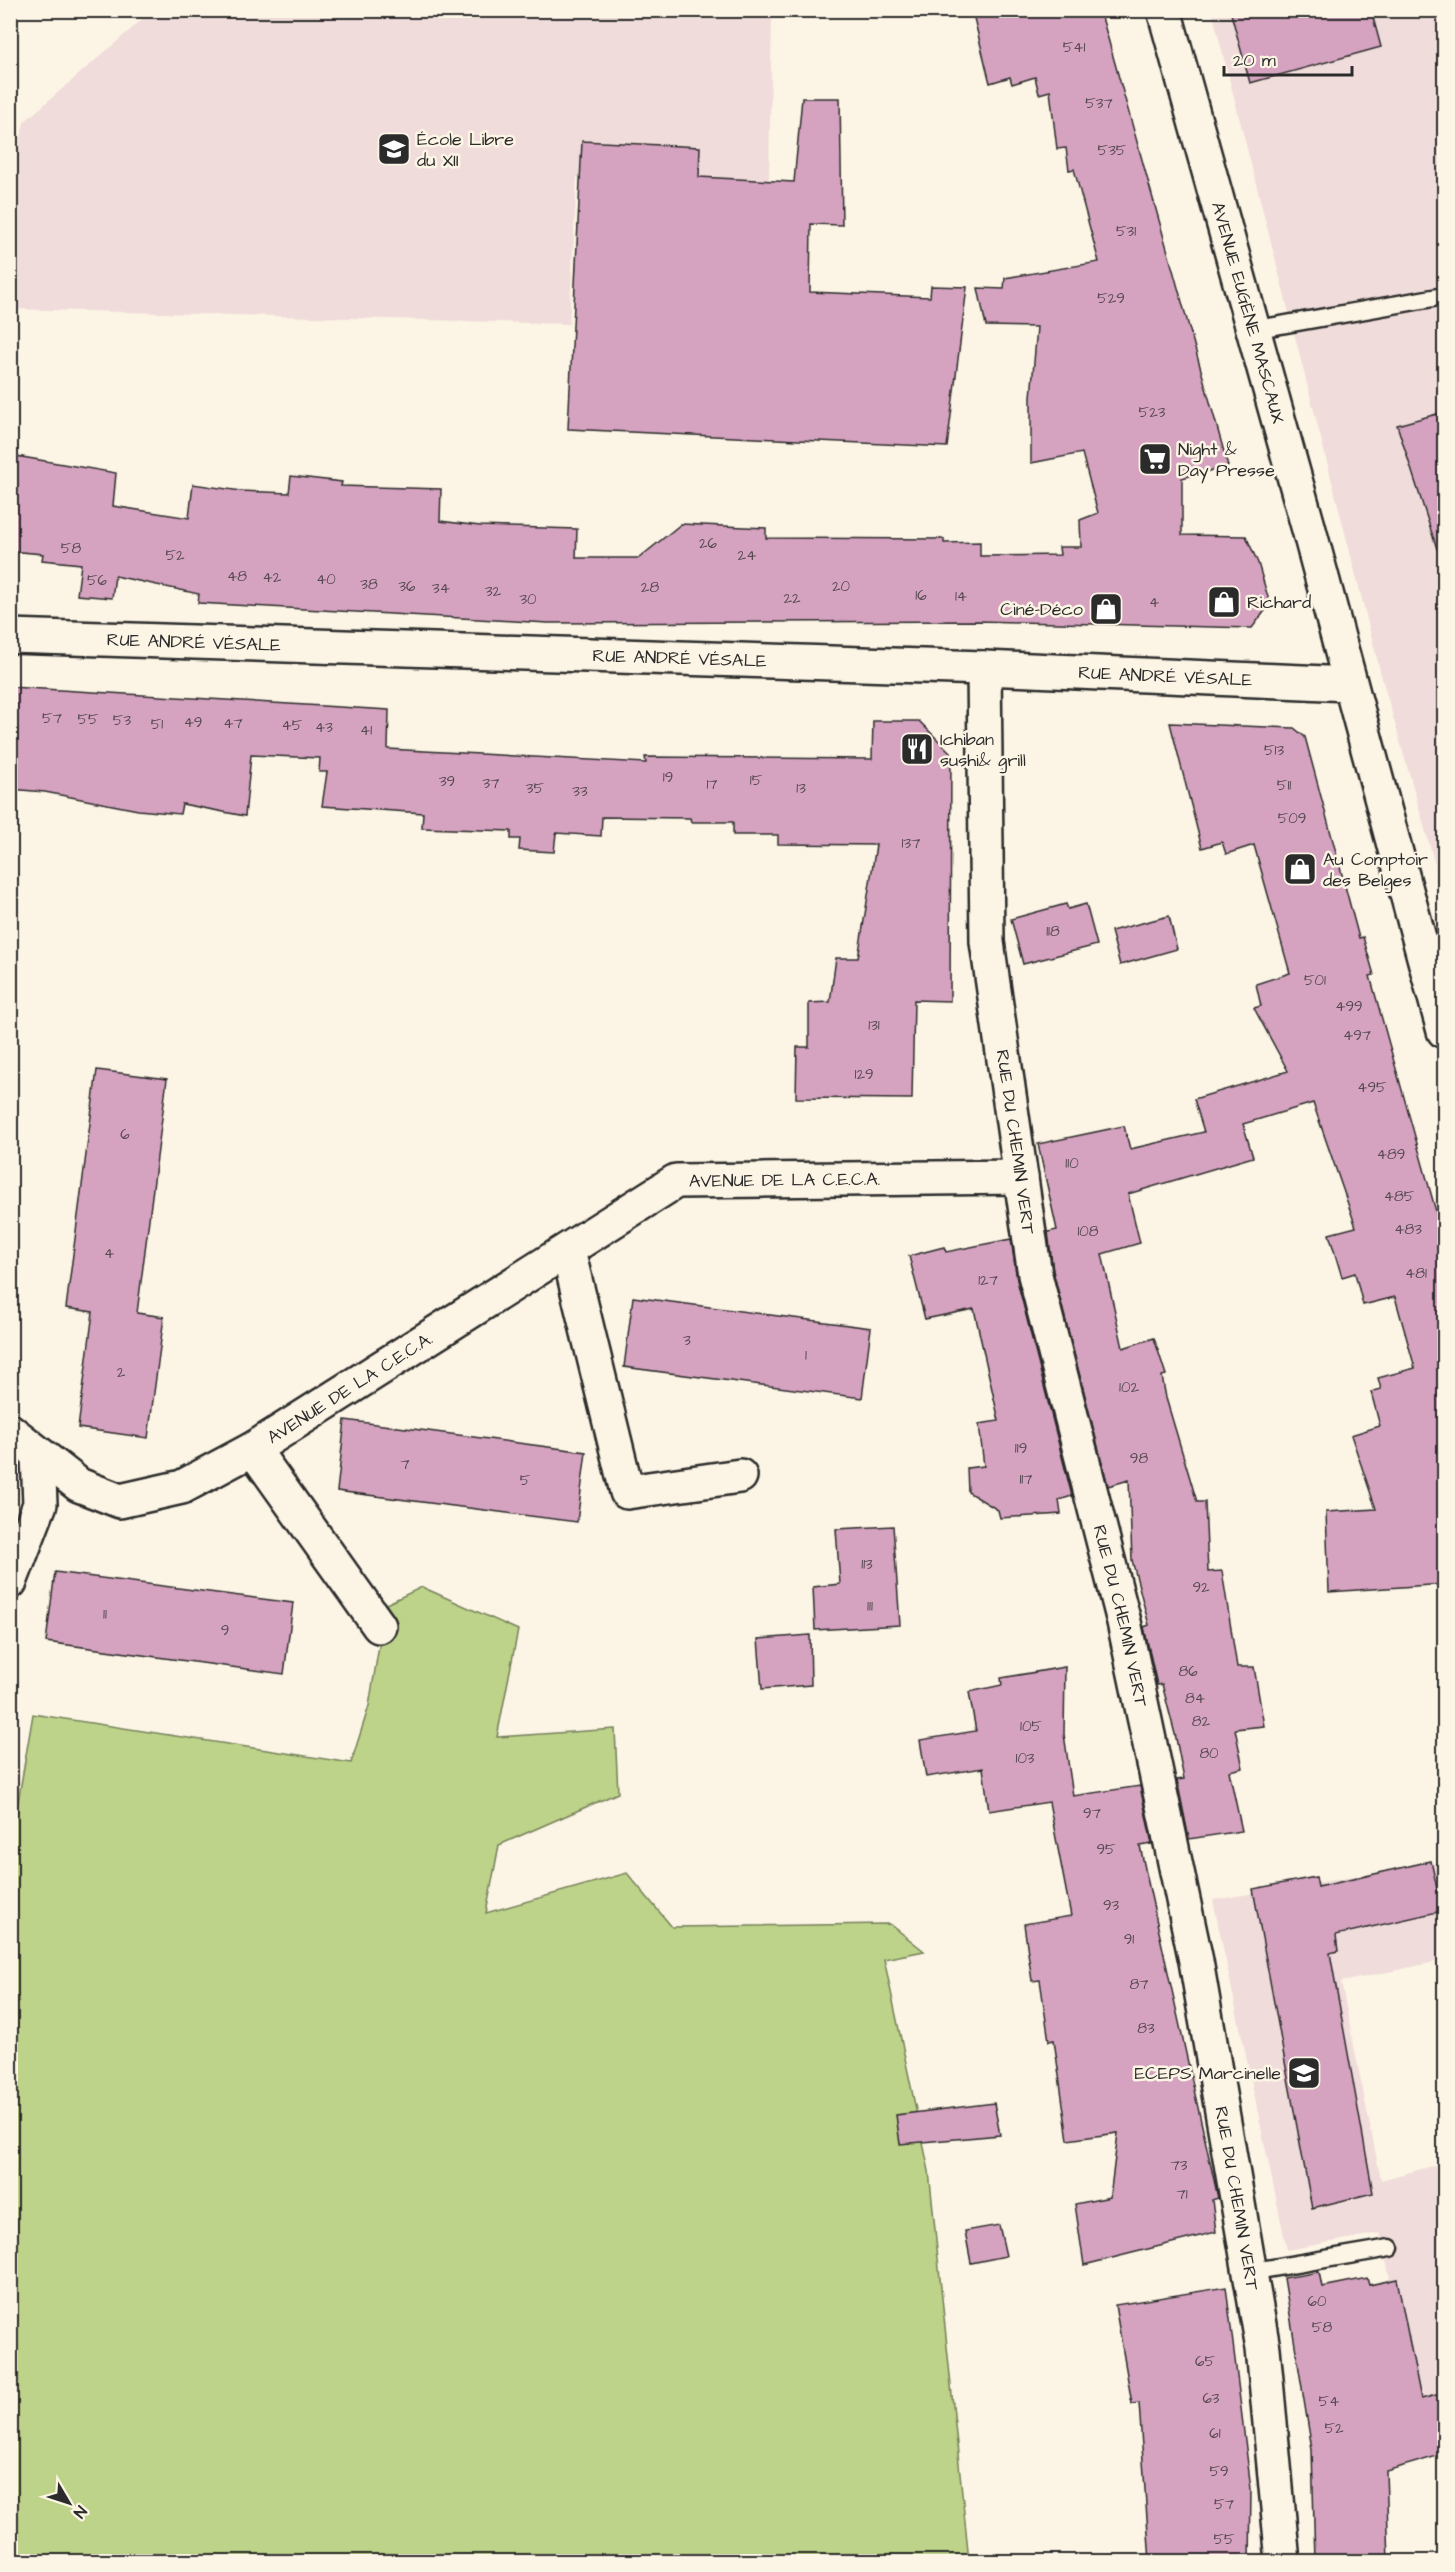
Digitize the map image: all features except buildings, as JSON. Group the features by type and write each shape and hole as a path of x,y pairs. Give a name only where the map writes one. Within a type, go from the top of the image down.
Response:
{"street":[{"name":"AVENUE EUGÈNE MASCAUX","path":"1164,10 1308,526 1444,1031"},
{"name":"RUE ANDRÉ VÉSALE","path":"10,636 984,668 1349,684"},
{"name":"RUE DU CHEMIN VERT","path":"984,668 987,942 1035,1275 1124,1622 1193,1951 1263,2348 1283,2562"},
{"name":"AVENUE DE LA C.E.C.A.","path":"10,1431 79,1485 120,1501 182,1487 253,1449 676,1181 1021,1177"},
{"path":"568,1251 627,1492 740,1476"},
{"name":"AVENUE DE LA C.E.C.A.","path":"253,1449 379,1626"},
{"path":"10,1582 39,1504 38,1455"}],"lane":[{"path":"1252,330 1444,296"},
{"path":"1249,2272 1390,2248"}],"shaded area":[{"name":"École Libre du XII","path":"152,11 772,11 769,181 577,177 569,324 11,309 11,186 24,122"},
{"path":"1212,11 1444,11 1444,896 1382,678"},
{"name":"ECEPS Marcinelle","path":"1443,1862 1444,1960 1341,1982 1381,2180 1444,2163 1444,2454 1429,2458 1380,2233 1287,2250 1213,1900"}],"green space":[{"path":"422,1587 518,1630 497,1737 615,1729 618,1793 499,1845 486,1913 627,1873 672,1927 890,1924 924,1951 884,1959 929,2171 969,2561 11,2562 10,1849 33,1714 351,1763 369,1706 386,1604"}],"place":[{"name":"École Libre du XII","path":"394,149"},
{"name":"Night & Day Presse","path":"1155,459"},
{"name":"Richard","path":"1224,602"},
{"name":"Ciné-Déco","path":"1106,609"},
{"name":"Ichiban sushi& grill","path":"917,749"},
{"name":"Au Comptoir des Belges","path":"1300,869"},
{"name":"ECEPS Marcinelle","path":"1304,2073"}]}
